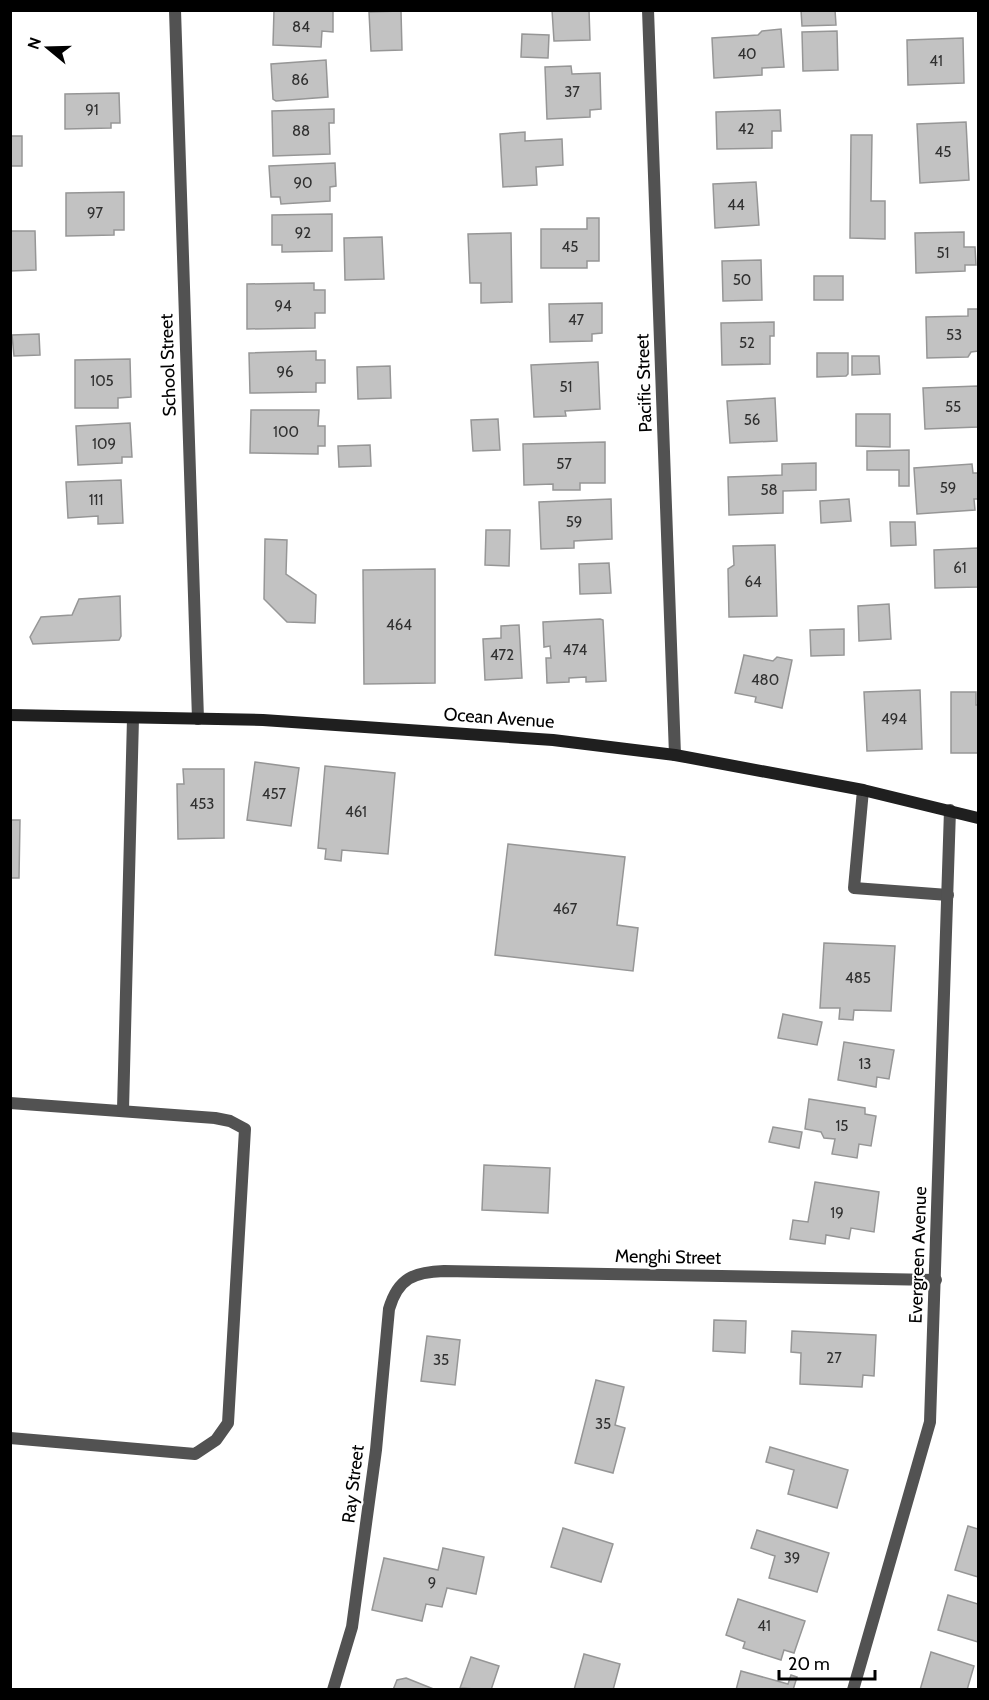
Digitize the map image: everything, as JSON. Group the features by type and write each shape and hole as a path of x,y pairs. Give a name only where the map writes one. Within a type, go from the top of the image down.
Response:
{"main road":[{"name":"Ocean Avenue","path":"10,715 332,723 554,740 675,755 863,790 978,818"}],"street":[{"name":"School Street","path":"175,10 198,719"},
{"name":"Pacific Street","path":"648,10 675,755"},
{"path":"123,1110 133,718"},
{"path":"863,790 854,888 948,895"},
{"name":"Evergreen Avenue","path":"853,1689 930,1422 950,810"},
{"path":"10,1102 215,1118 230,1121 245,1129 228,1423 216,1440 195,1454 10,1438"},
{"name":"Menghi Street","path":"402,1283 414,1275 444,1271 936,1280"},
{"name":"Ray Street","path":"333,1689 352,1627 376,1450 389,1309 396,1289 402,1283"}],"building":[{"path":"274,10 333,11 333,32 322,31 321,47 273,45"},
{"path":"552,10 589,10 590,40 554,41"},
{"path":"801,10 835,10 836,25 802,26"},
{"path":"401,11 402,50 371,51 369,12"},
{"path":"781,29 784,67 762,68 762,75 714,78 712,38 758,35 762,31"},
{"path":"837,31 838,70 803,71 802,32"},
{"path":"522,34 549,35 548,58 521,57"},
{"path":"963,38 964,83 908,85 907,40"},
{"path":"326,60 328,97 276,101 273,99 271,64"},
{"path":"571,66 572,74 600,73 601,109 590,110 590,117 547,119 545,67"},
{"path":"119,93 120,123 111,123 111,128 65,129 65,94"},
{"path":"334,109 334,123 329,123 330,154 273,156 272,111"},
{"path":"780,110 781,131 772,131 772,148 717,149 716,112"},
{"path":"966,122 969,180 920,183 917,124"},
{"path":"525,132 525,141 562,139 563,165 536,167 537,185 503,187 500,134"},
{"path":"851,135 872,135 871,201 885,201 885,239 850,238"},
{"path":"10,136 22,136 22,166 10,166"},
{"path":"335,163 336,186 330,187 330,201 281,204 280,197 271,197 269,166"},
{"path":"756,182 759,225 715,228 713,184"},
{"path":"124,192 124,230 114,230 114,235 66,236 66,193"},
{"path":"332,214 332,251 282,252 282,245 272,245 272,215"},
{"path":"587,218 599,218 599,261 587,261 587,268 541,268 541,229 587,229"},
{"path":"10,231 35,231 36,270 10,271"},
{"path":"964,232 964,247 975,247 976,265 965,265 965,271 916,273 915,233"},
{"path":"511,233 512,302 481,303 481,283 470,283 468,234"},
{"path":"382,237 384,279 345,280 344,238"},
{"path":"761,260 762,300 723,301 722,261"},
{"path":"814,276 843,276 843,300 814,300"},
{"path":"314,283 314,290 325,290 325,313 315,313 315,328 247,329 247,284"},
{"path":"602,303 602,333 592,334 592,341 550,342 549,304"},
{"path":"968,309 978,309 978,351 971,352 968,357 927,358 926,317 968,316"},
{"path":"774,322 774,336 770,336 770,364 722,365 721,323"},
{"path":"39,334 40,355 14,356 12,335"},
{"path":"316,351 316,360 325,360 325,383 316,383 316,392 250,393 249,353"},
{"path":"817,353 848,353 848,374 817,377"},
{"path":"852,356 879,356 880,374 852,375"},
{"path":"130,359 131,397 118,398 118,408 75,408 75,360"},
{"path":"598,362 600,409 565,411 566,416 534,417 531,365"},
{"path":"390,366 391,398 358,399 357,367"},
{"path":"978,386 978,427 925,429 923,388"},
{"path":"775,398 777,441 730,443 727,401"},
{"path":"251,410 319,410 318,426 325,426 325,446 318,446 318,454 250,453"},
{"path":"856,414 890,414 890,447 856,446"},
{"path":"498,419 500,450 473,451 471,420"},
{"path":"130,423 132,457 122,457 122,463 78,465 76,426"},
{"path":"605,442 605,483 580,483 580,490 553,490 553,484 524,485 523,444"},
{"path":"370,445 371,466 339,467 338,446"},
{"path":"909,450 909,486 899,486 899,470 867,470 867,451"},
{"path":"816,463 816,490 783,491 783,513 729,515 728,477 782,475 782,464"},
{"path":"972,464 973,473 978,473 978,499 974,499 975,510 917,514 914,468"},
{"path":"121,480 123,523 98,524 98,516 68,518 66,482"},
{"path":"611,499 612,539 574,541 574,548 541,549 539,502"},
{"path":"849,499 851,521 821,523 820,501"},
{"path":"890,522 915,522 916,545 891,546"},
{"path":"486,530 510,530 509,566 485,565"},
{"path":"265,539 287,540 286,574 316,595 315,623 287,622 264,599"},
{"path":"775,545 777,616 729,617 728,569 734,565 733,546"},
{"path":"978,548 978,587 935,588 934,550"},
{"path":"609,563 611,593 580,594 579,564"},
{"path":"435,569 435,683 364,684 363,570"},
{"path":"120,596 121,636 119,640 33,644 30,637 41,617 72,615 79,599"},
{"path":"889,604 891,639 859,641 858,606"},
{"path":"603,620 606,681 586,682 586,677 569,678 569,682 547,683 546,658 551,658 550,646 544,647 543,622"},
{"path":"519,625 522,678 485,680 483,639 501,638 501,626"},
{"path":"844,629 844,655 811,656 810,630"},
{"path":"744,655 773,661 777,657 792,660 782,708 755,702 756,697 735,693"},
{"path":"920,690 922,749 867,751 864,692"},
{"path":"951,692 976,692 978,753 951,753"},
{"path":"255,762 299,768 291,826 247,820"},
{"path":"325,766 395,773 388,854 342,850 341,861 325,859 326,849 318,848"},
{"path":"183,769 224,769 224,838 178,839 177,784 184,784"},
{"path":"10,820 20,820 19,878 10,878"},
{"path":"508,844 625,857 617,925 638,928 633,971 495,955"},
{"path":"824,943 895,946 891,1011 854,1010 853,1020 839,1019 840,1008 820,1008"},
{"path":"783,1014 822,1022 817,1045 778,1038"},
{"path":"844,1042 894,1050 889,1079 877,1077 876,1087 838,1080"},
{"path":"809,1099 865,1108 865,1114 876,1116 871,1146 859,1144 857,1158 832,1154 835,1139 824,1138 821,1132 805,1129"},
{"path":"773,1127 802,1132 799,1148 769,1142"},
{"path":"484,1165 550,1168 548,1213 482,1210"},
{"path":"815,1182 879,1192 874,1232 851,1228 849,1239 826,1235 825,1244 790,1239 793,1220 808,1222"},
{"path":"714,1320 746,1321 745,1353 713,1351"},
{"path":"792,1331 876,1335 874,1376 863,1375 862,1387 800,1384 801,1353 791,1352"},
{"path":"427,1336 460,1340 455,1385 421,1381"},
{"path":"596,1380 624,1387 615,1425 625,1428 613,1473 575,1463"},
{"path":"770,1447 848,1470 837,1508 788,1494 794,1470 766,1462"},
{"path":"968,1526 978,1529 978,1577 955,1570"},
{"path":"563,1528 613,1544 601,1582 551,1567"},
{"path":"757,1530 829,1553 817,1592 769,1578 775,1556 751,1548"},
{"path":"443,1548 484,1557 476,1594 447,1588 442,1607 426,1604 422,1621 372,1610 384,1558 438,1570"},
{"path":"948,1595 978,1604 978,1642 938,1630"},
{"path":"738,1599 805,1621 794,1653 784,1650 781,1660 743,1648 745,1642 726,1635"},
{"path":"931,1652 974,1666 967,1690 920,1690"},
{"path":"584,1654 620,1664 613,1690 574,1690"},
{"path":"471,1657 499,1666 491,1690 460,1688"},
{"path":"741,1671 788,1684 791,1675 797,1677 793,1690 736,1690"},
{"path":"406,1678 436,1690 393,1690 397,1680"}]}
